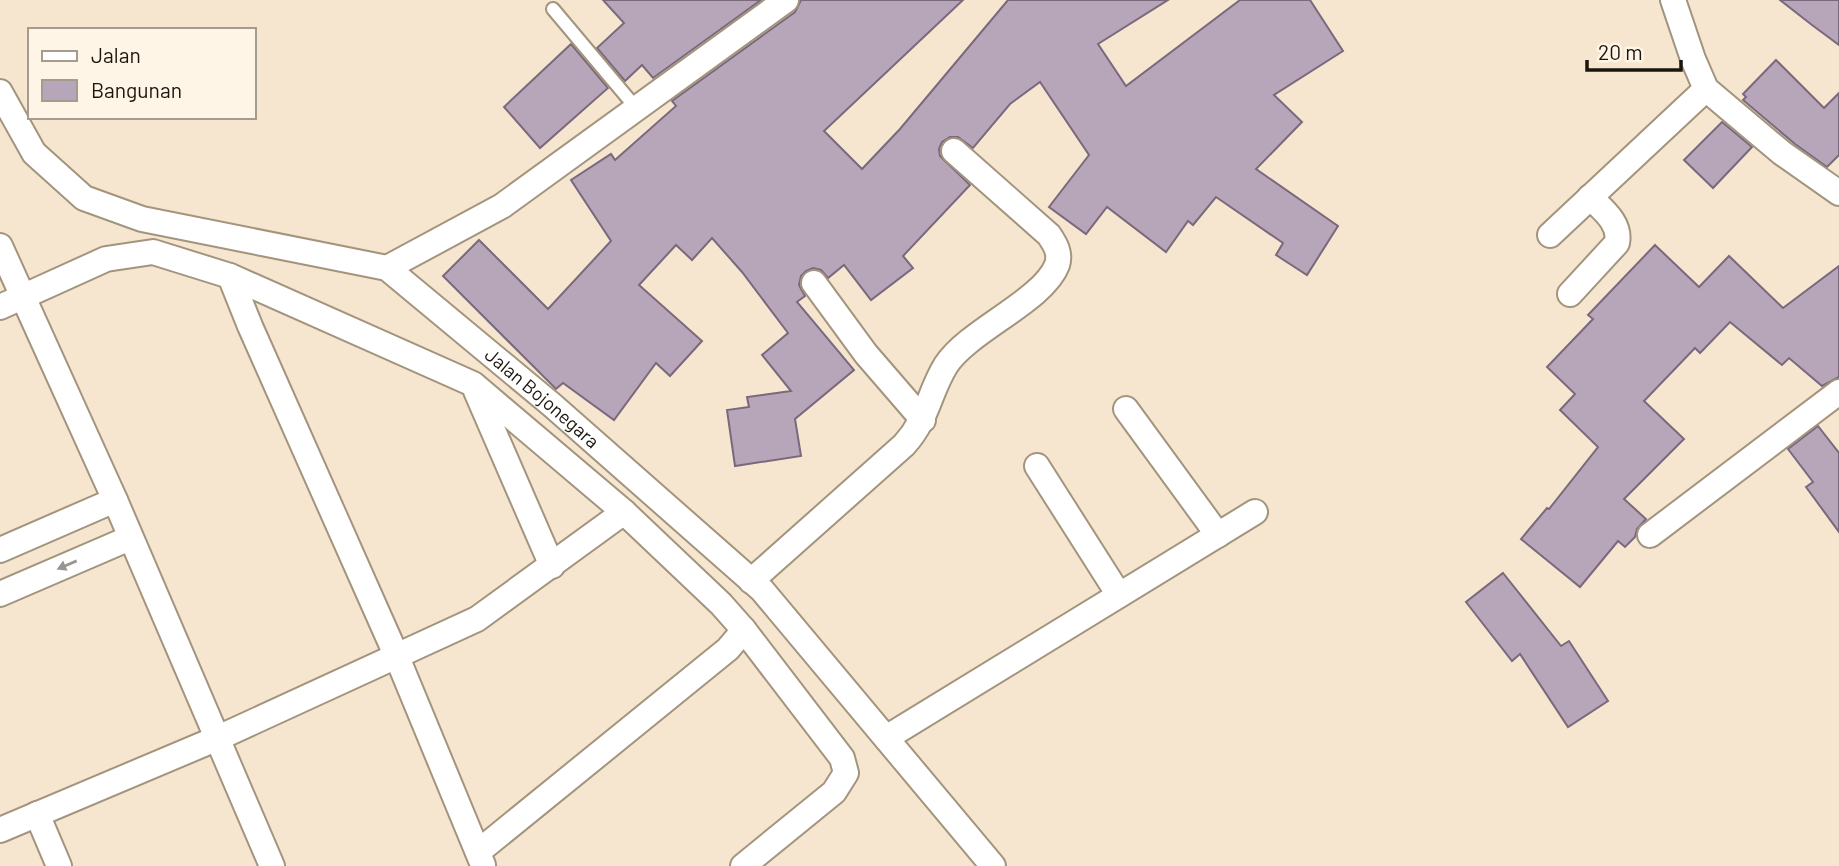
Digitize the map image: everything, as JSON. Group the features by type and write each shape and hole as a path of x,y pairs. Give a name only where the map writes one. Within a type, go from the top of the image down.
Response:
{"street":[{"path":"387,268 502,206 786,0"},
{"path":"1673,0 1706,89 1782,153 1839,193"},
{"path":"1550,235 1706,89"},
{"name":"Jalan Bojonegara","path":"0,92 34,153 83,198 142,219 387,268 552,405 761,590 993,866"},
{"path":"751,581 904,446 916,433 939,379 955,354 1039,288 1058,263 1058,248 1049,235 954,151"},
{"path":"1570,294 1617,243 1616,226 1590,197"},
{"path":"0,246 11,302 115,500 272,866"},
{"path":"11,302 106,260 153,252 230,276 473,384 624,512 721,604 842,758 846,774 834,792 750,864"},
{"path":"230,276 397,657 481,859 728,649 744,630"},
{"path":"814,283 866,354 923,420"},
{"path":"473,384 552,566"},
{"path":"1650,535 1839,392"},
{"path":"1126,409 1218,535"},
{"path":"1037,466 1119,595"},
{"path":"0,550 115,500"},
{"path":"0,830 218,738 477,619 624,512"},
{"path":"886,738 1255,512"},
{"path":"0,594 130,538"},
{"path":"37,814 59,866"}],"lane":[{"path":"552,9 637,109"}],"building":[{"path":"603,0 761,0 653,78 642,65 625,81 597,48 624,23"},
{"path":"801,0 963,0 824,131 862,169 900,129 1008,0 1168,0 1098,44 1126,86 1240,0 1310,0 1343,51 1274,95 1302,122 1256,169 1338,226 1307,275 1276,255 1283,243 1216,197 1193,225 1188,221 1166,252 1107,207 1086,234 1049,207 1089,155 1040,82 1010,104 973,148 958,137 950,137 942,142 940,156 970,185 903,256 913,268 871,300 844,265 828,278 821,270 813,268 801,276 799,285 805,296 797,302 854,370 795,419 801,456 735,466 727,410 749,407 747,397 791,391 762,355 788,333 742,272 712,238 692,260 676,245 639,285 702,341 670,376 656,363 614,420 563,383 556,389 443,276 479,240 548,309 611,241 571,180 611,154 615,160 676,106 672,101 795,12"},
{"path":"1780,0 1839,0 1839,45 1812,25"},
{"path":"571,44 608,88 540,148 504,107"},
{"path":"1776,60 1824,108 1839,93 1839,155 1827,167 1743,100 1746,97 1743,94"},
{"path":"1722,122 1752,147 1713,188 1684,160"},
{"path":"1655,245 1699,287 1729,256 1783,308 1839,266 1839,377 1822,386 1789,358 1782,365 1730,322 1700,353 1695,348 1644,401 1684,439 1624,499 1646,519 1625,547 1618,541 1580,587 1521,539 1547,508 1549,509 1598,447 1560,410 1575,394 1547,367 1593,319 1588,315"},
{"path":"1818,426 1839,453 1839,532 1806,487 1813,482 1788,449"},
{"path":"1503,573 1561,646 1569,641 1608,701 1568,727 1520,654 1512,661 1466,602"}]}
